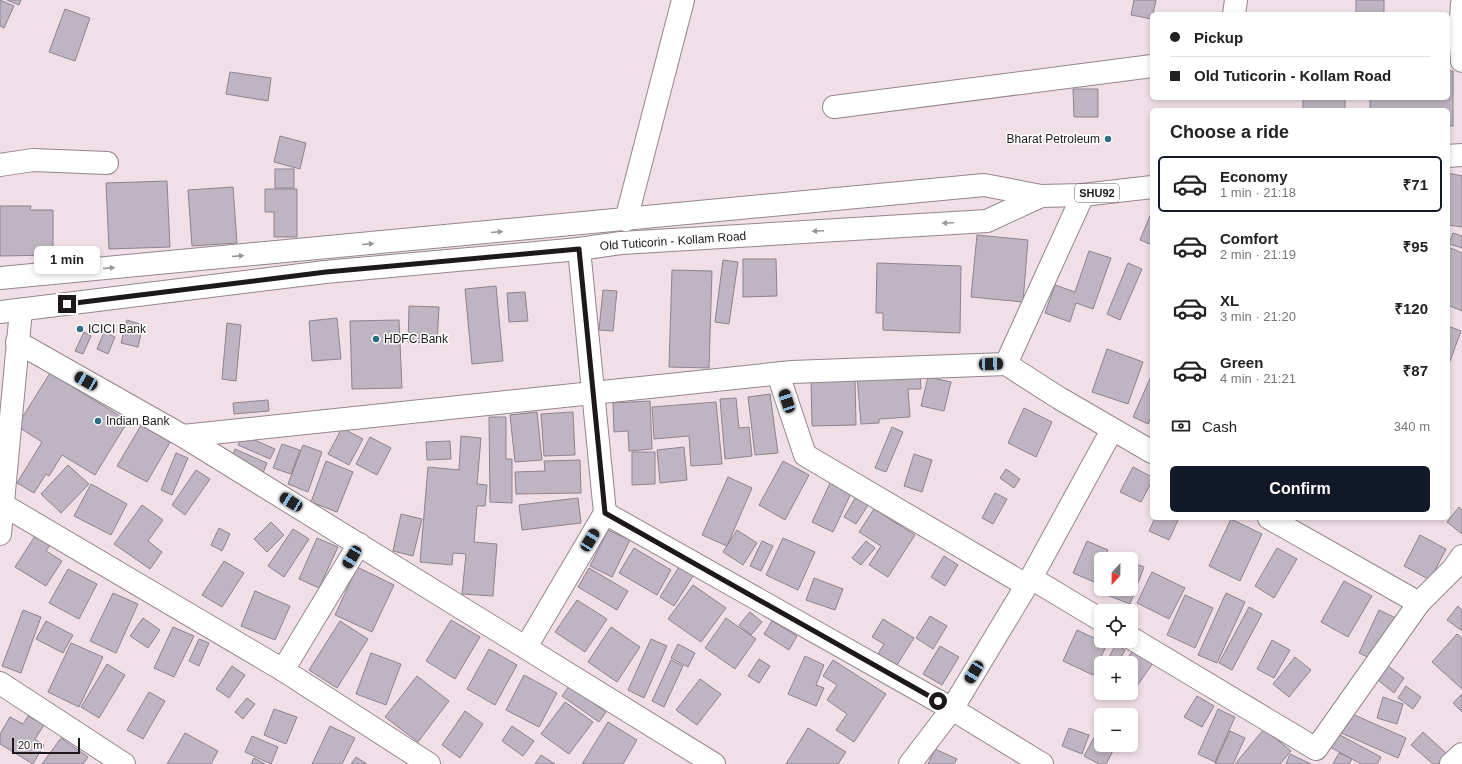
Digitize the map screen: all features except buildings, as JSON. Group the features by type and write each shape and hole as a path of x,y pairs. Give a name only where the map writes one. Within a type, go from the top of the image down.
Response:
{"street":[{"path":"626,220 683,0"},
{"path":"1234,12 1236,0"},
{"path":"1462,4 1454,33 1462,61"},
{"path":"834,107 1150,66"},
{"path":"1450,156 1462,155"},
{"path":"0,165 33,160 107,162"},
{"path":"0,278 984,185 1041,196"},
{"name":"Old Tuticorin - Kollam Road","path":"0,312 326,272 579,249 621,243 987,221 1041,196 1083,195 1150,187"},
{"path":"1006,364 1083,195"},
{"path":"526,647 605,513 579,249"},
{"path":"0,534 1,503 21,310"},
{"path":"17,342 183,436 714,764"},
{"path":"183,436 594,391 778,374 1006,364 1112,430 1150,451"},
{"path":"778,374 805,455 1028,582 1094,616"},
{"path":"910,764 952,709 1028,582 1112,430"},
{"path":"1,503 283,670 429,764"},
{"path":"605,513 952,709 1042,764"},
{"path":"1273,520 1419,603"},
{"path":"283,670 359,544"},
{"path":"1138,642 1316,749 1419,603 1453,569 1462,556"},
{"path":"0,683 124,764"},
{"path":"1451,764 1462,754"}],"place":[{"name":"Bharat Petroleum","path":"1108,139"},
{"name":"ICICI Bank","path":"80,329"},
{"name":"HDFC Bank","path":"376,339"},
{"name":"Indian Bank","path":"98,421"}],"route":[{"path":"67,304 326,272 579,249 605,513 938,701"}]}
